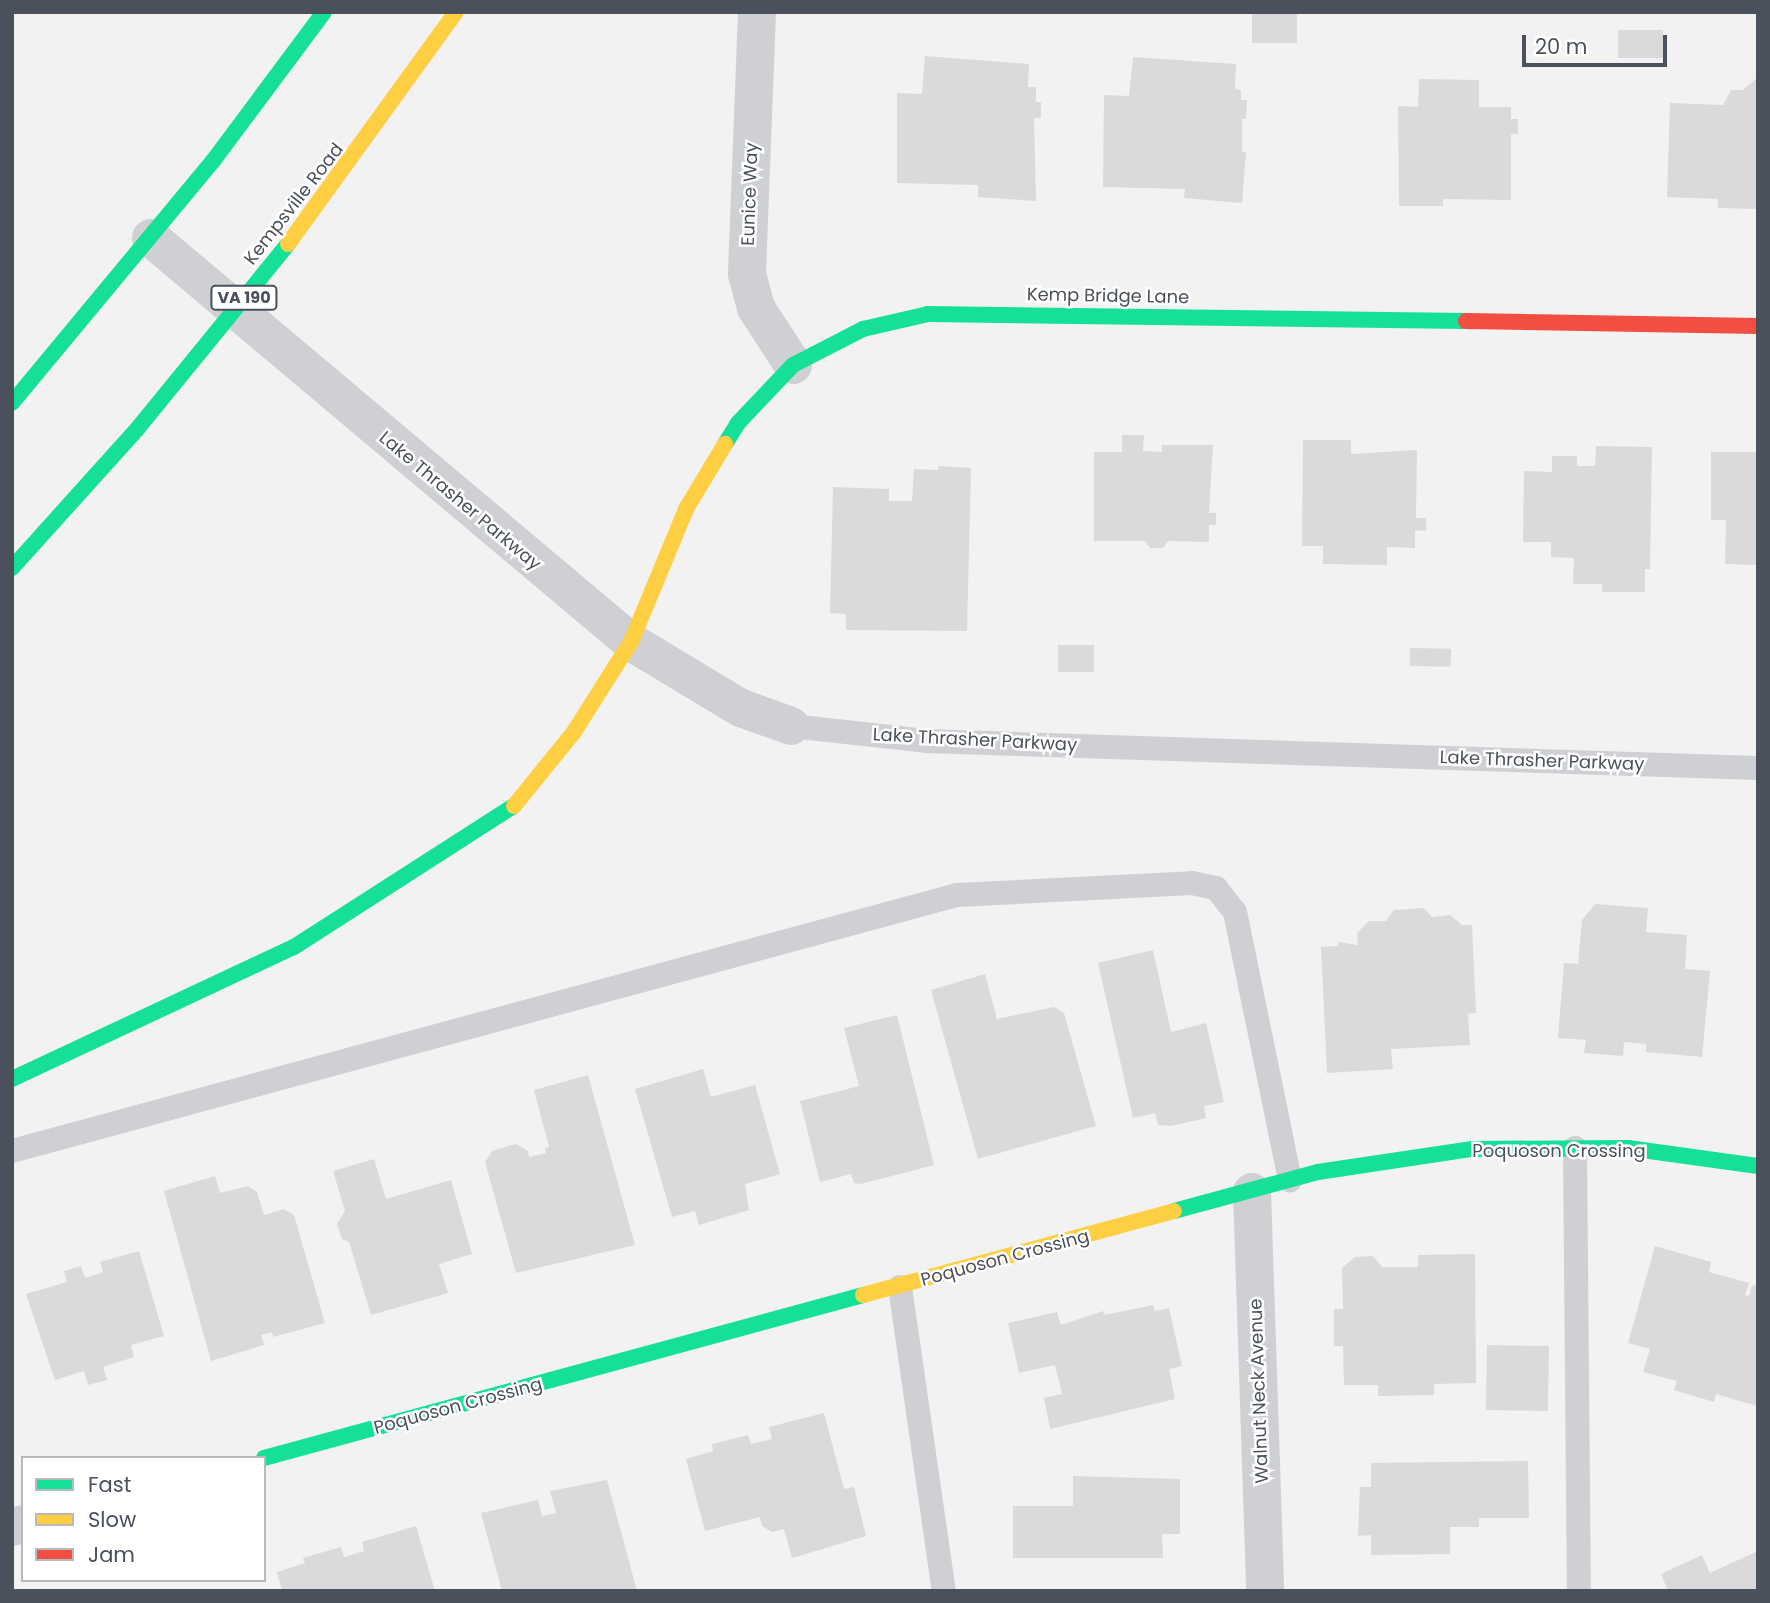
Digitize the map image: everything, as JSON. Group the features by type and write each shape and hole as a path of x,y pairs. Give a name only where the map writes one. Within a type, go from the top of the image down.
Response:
{"street":[{"path":"12,403 151,238 324,12"},
{"name":"Kempsville Road","path":"12,568 138,428 233,312 362,148 456,12"},
{"name":"Eunice Way","path":"757,12 747,274 757,308 793,365"},
{"name":"Lake Thrasher Parkway","path":"151,238 233,312 631,642 741,708 791,726"},
{"name":"Kemp Bridge Lane","path":"12,1080 294,947 515,805 574,732 631,642 686,509 738,423 793,365 863,329 928,314 1758,326"},
{"name":"Poquoson Crossing","path":"266,1457 1290,1180 1472,1149 1628,1148 1758,1166"},
{"name":"Walnut Neck Avenue","path":"1252,1192 1265,1591"}],"lane":[{"name":"Lake Thrasher Parkway","path":"791,726 926,741 1758,768"},
{"path":"12,1151 957,895 1192,883 1216,888 1235,912 1290,1180"},
{"path":"1575,1148 1579,1591"},
{"path":"900,1286 944,1591"}],"building":[{"path":"1252,12 1297,12 1297,43 1252,43"},
{"path":"1618,30 1663,30 1663,58 1618,58"},
{"path":"925,56 1029,64 1028,87 1036,87 1036,102 1041,102 1041,118 1034,118 1036,201 978,197 978,185 897,183 897,93 922,94"},
{"path":"1133,57 1236,64 1235,89 1241,90 1241,100 1247,100 1246,119 1242,119 1242,152 1246,152 1242,203 1184,198 1185,189 1103,187 1104,95 1129,96"},
{"path":"1758,77 1758,209 1718,208 1718,199 1667,197 1670,103 1723,105 1731,90 1743,90"},
{"path":"1419,79 1479,80 1479,107 1511,107 1511,119 1518,119 1518,134 1511,134 1511,200 1443,199 1443,206 1399,206 1398,106 1418,107"},
{"path":"1122,435 1144,435 1143,451 1162,452 1162,445 1213,445 1209,513 1216,513 1216,525 1209,525 1209,542 1168,541 1163,548 1150,548 1145,541 1094,541 1094,452 1122,452"},
{"path":"1303,440 1351,440 1351,454 1417,450 1416,518 1426,518 1426,531 1415,530 1415,548 1387,547 1387,565 1323,564 1323,546 1302,546"},
{"path":"1596,446 1652,447 1650,569 1645,569 1645,592 1602,592 1602,584 1573,584 1574,558 1551,557 1551,542 1523,542 1524,471 1552,472 1552,456 1577,456 1577,466 1595,466"},
{"path":"1711,452 1758,452 1758,565 1725,564 1726,520 1711,520"},
{"path":"938,466 971,468 967,631 846,630 846,614 830,613 833,487 889,489 889,501 912,501 914,469 938,470"},
{"path":"1058,645 1094,645 1094,672 1058,672"},
{"path":"1410,648 1451,649 1451,667 1410,666"},
{"path":"1595,904 1648,908 1646,932 1687,935 1685,969 1710,971 1702,1057 1646,1052 1646,1044 1624,1042 1623,1056 1584,1053 1586,1040 1558,1038 1564,963 1578,964 1582,920"},
{"path":"1424,908 1432,917 1450,915 1462,925 1472,925 1476,1013 1468,1014 1470,1045 1391,1049 1393,1069 1327,1073 1321,947 1338,946 1338,942 1358,945 1357,933 1369,921 1386,921 1394,910"},
{"path":"1153,950 1171,1032 1206,1023 1224,1102 1204,1106 1206,1118 1171,1126 1158,1125 1155,1113 1133,1118 1098,963"},
{"path":"985,974 997,1019 1054,1007 1064,1013 1096,1126 978,1159 931,990"},
{"path":"897,1015 934,1165 861,1184 854,1183 851,1174 820,1182 800,1101 859,1086 844,1028"},
{"path":"703,1069 711,1097 755,1085 780,1174 745,1184 749,1210 699,1225 695,1211 672,1217 635,1089"},
{"path":"588,1075 635,1245 516,1273 485,1162 492,1151 516,1144 528,1151 529,1157 546,1153 545,1148 549,1147 534,1090"},
{"path":"374,1159 386,1199 451,1180 472,1254 439,1264 448,1293 371,1315 349,1242 342,1239 337,1224 345,1211 333,1171"},
{"path":"215,1176 220,1193 248,1186 257,1192 264,1215 284,1209 294,1215 325,1323 273,1337 272,1332 261,1335 264,1345 211,1361 164,1191"},
{"path":"1655,1246 1711,1262 1709,1272 1749,1283 1745,1295 1749,1296 1752,1285 1758,1286 1757,1406 1716,1394 1714,1402 1674,1390 1677,1381 1643,1372 1650,1349 1628,1343"},
{"path":"139,1251 164,1336 131,1345 134,1357 103,1367 107,1380 88,1385 84,1371 55,1380 26,1294 67,1282 64,1271 81,1266 85,1278 103,1272 100,1262"},
{"path":"1475,1254 1476,1383 1434,1384 1434,1395 1378,1396 1378,1385 1344,1385 1343,1346 1334,1346 1334,1309 1343,1309 1342,1268 1355,1257 1373,1256 1382,1267 1418,1267 1418,1255"},
{"path":"1153,1305 1155,1311 1169,1308 1182,1366 1169,1369 1175,1399 1050,1429 1044,1398 1062,1394 1055,1365 1019,1373 1008,1323 1057,1312 1061,1325 1103,1311 1105,1315"},
{"path":"1487,1345 1549,1346 1548,1411 1486,1410"},
{"path":"824,1413 844,1489 854,1487 866,1536 792,1558 784,1529 772,1532 762,1526 760,1517 705,1531 686,1459 713,1451 712,1444 748,1435 751,1444 772,1439 769,1427"},
{"path":"1528,1461 1529,1518 1479,1518 1479,1527 1450,1527 1450,1554 1371,1555 1371,1535 1358,1536 1360,1487 1371,1487 1371,1463"},
{"path":"1073,1476 1180,1479 1180,1534 1162,1534 1163,1558 1013,1558 1013,1506 1073,1506"},
{"path":"607,1480 637,1591 502,1591 481,1513 538,1500 542,1516 556,1513 550,1491"},
{"path":"416,1526 435,1591 282,1591 277,1572 305,1563 303,1558 341,1547 344,1557 364,1551 362,1542"},
{"path":"1758,1551 1758,1591 1668,1591 1661,1574 1702,1555 1710,1573"}],"traffic: fast":[{"path":"12,403 213,161 324,12"},
{"path":"12,568 138,428 288,244"},
{"path":"725,444 738,423 793,365 863,329 928,314 1466,321"},
{"path":"12,1079 294,947 514,806"},
{"path":"1174,1211 1318,1172 1472,1149 1628,1148 1758,1166"},
{"path":"266,1457 863,1295"}],"traffic: slow":[{"path":"288,244 456,12"},
{"path":"514,806 574,732 631,642 686,509 725,444"},
{"path":"863,1295 1174,1211"}],"traffic: jam":[{"path":"1466,321 1758,326"}]}
